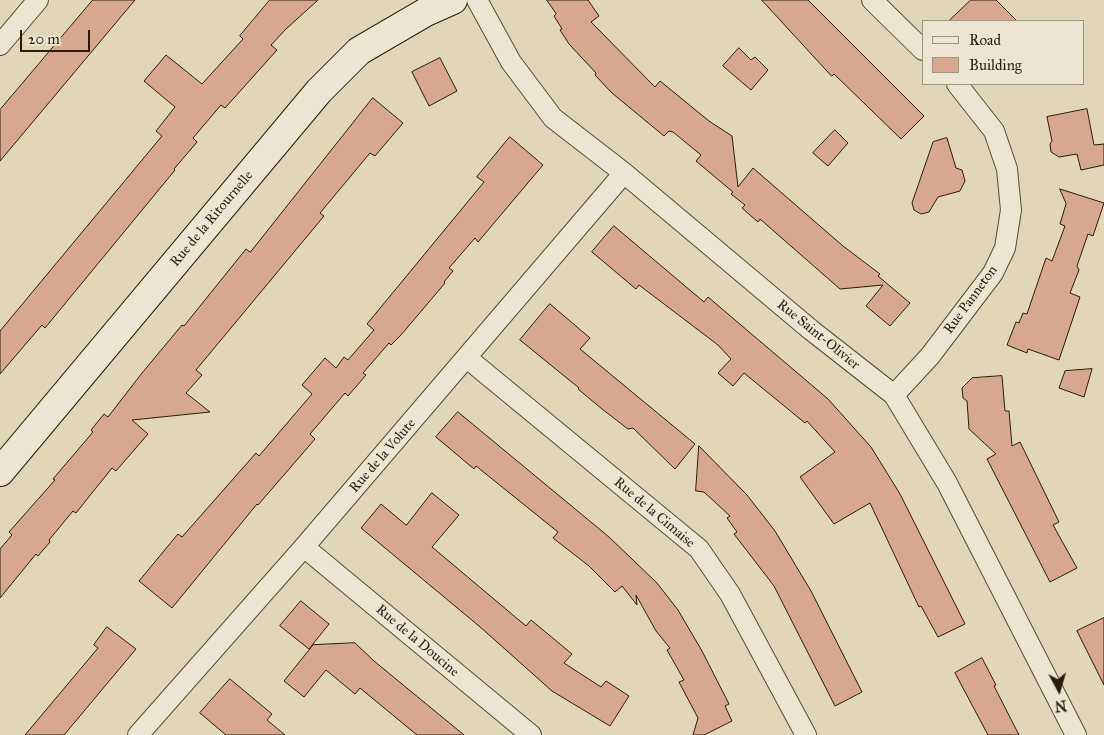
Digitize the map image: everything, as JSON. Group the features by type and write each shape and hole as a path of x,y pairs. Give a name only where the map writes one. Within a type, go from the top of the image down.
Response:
{"street":[{"path":"0,45 38,0"},
{"name":"Rue de la Ritournelle","path":"0,472 319,91 359,51 426,12 453,0"},
{"name":"Rue Saint-Olivier","path":"477,0 511,62 553,118 624,173 811,330 894,395 947,483 1076,735"},
{"path":"872,0 922,49"},
{"name":"Rue Panneton","path":"894,395 930,356 993,273 1005,248 1011,210 1007,169 994,131 958,85"},
{"name":"Rue de la Volute","path":"147,732 624,173"},
{"name":"Rue de la Cimaise","path":"467,358 699,550 730,594 805,734"},
{"name":"Rue de la Doucine","path":"304,547 531,735"}],"building":[{"path":"93,0 135,0 0,161 0,110"},
{"path":"270,0 318,0 271,45 277,50 225,108 221,105 193,138 197,142 175,170 45,328 42,325 0,374 0,331 162,136 156,131 175,107 144,81 166,55 202,84 243,39 240,36"},
{"path":"547,0 588,0 599,16 591,22 655,87 660,81 709,121 732,136 738,187 753,168 843,246 880,274 878,276 910,303 890,326 866,306 883,285 840,289 760,219 758,222 742,208 745,205 731,194 733,192 696,161 701,155 673,132 669,131 664,136 612,93 569,44 560,30 562,29 554,16 556,14"},
{"path":"762,0 808,0 924,116 901,139 834,74 832,76"},
{"path":"971,0 996,0 1016,20 950,20"},
{"path":"739,48 751,60 755,57 768,70 751,90 723,66"},
{"path":"440,58 457,91 429,106 412,72"},
{"path":"373,98 403,123 375,156 370,153 320,213 324,216 196,370 202,375 186,393 210,412 132,420 148,434 116,471 112,468 76,513 73,511 49,540 50,542 38,556 36,554 0,598 0,549 12,535 9,532 55,480 53,479 93,432 91,430 104,414 108,417 142,373 182,325 184,326 246,249 250,252"},
{"path":"1087,109 1094,145 1104,144 1104,165 1081,170 1077,154 1059,157 1051,152 1050,144 1052,141 1047,117"},
{"path":"835,130 848,143 828,166 813,153"},
{"path":"510,137 543,165 478,242 475,238 449,268 453,271 445,283 401,335 391,345 389,343 363,373 366,375 348,396 345,393 310,434 315,439 257,504 172,608 139,581 178,534 182,537 256,453 259,456 312,394 302,385 325,358 336,368 344,357 348,360 374,330 367,324 484,182 477,177"},
{"path":"947,138 956,168 962,170 965,181 960,191 938,197 929,212 921,214 914,210 912,203 933,142"},
{"path":"1060,189 1104,203 1093,236 1088,234 1077,266 1079,270 1070,293 1080,297 1059,360 1028,349 1027,353 1007,345 1016,322 1019,323 1023,313 1027,314 1046,258 1052,261 1065,226 1060,224 1066,204"},
{"path":"614,226 704,302 708,297 828,399 871,447 900,494 965,624 938,637 921,606 919,607 870,503 834,524 800,477 835,452 807,421 805,423 744,373 733,386 718,373 731,359 718,345 639,285 636,289 592,252"},
{"path":"550,304 590,338 580,349 695,444 675,469 633,428 628,429 602,409 520,340"},
{"path":"1092,369 1084,397 1059,388 1065,371"},
{"path":"1002,376 1005,411 1009,411 1012,446 1020,442 1059,522 1053,525 1077,568 1050,582 987,459 996,454 969,429 967,401 963,398 962,388 972,378"},
{"path":"458,412 609,537 657,583 678,610 702,651 729,704 725,706 732,721 704,735 693,735 698,718 679,682 684,680 667,650 670,648 656,631 636,595 637,605 622,586 615,592 589,566 553,538 558,532 476,466 474,469 436,437"},
{"path":"699,446 747,495 775,531 811,591 862,692 835,706 774,586 734,534 737,532 727,518 730,516 704,492 696,491"},
{"path":"432,493 459,515 432,547 526,626 531,620 572,654 564,663 601,687 606,681 629,696 610,726 552,691 479,626 361,528 381,504 406,525"},
{"path":"301,601 329,624 309,649 280,626"},
{"path":"1104,618 1104,685 1077,631"},
{"path":"107,627 136,649 64,735 25,735 98,648 94,645"},
{"path":"355,643 374,661 464,735 417,735 360,688 355,694 326,670 304,697 284,681 313,645"},
{"path":"982,658 1019,735 988,735 955,673"},
{"path":"230,679 272,714 267,720 285,735 226,735 200,713"}]}
